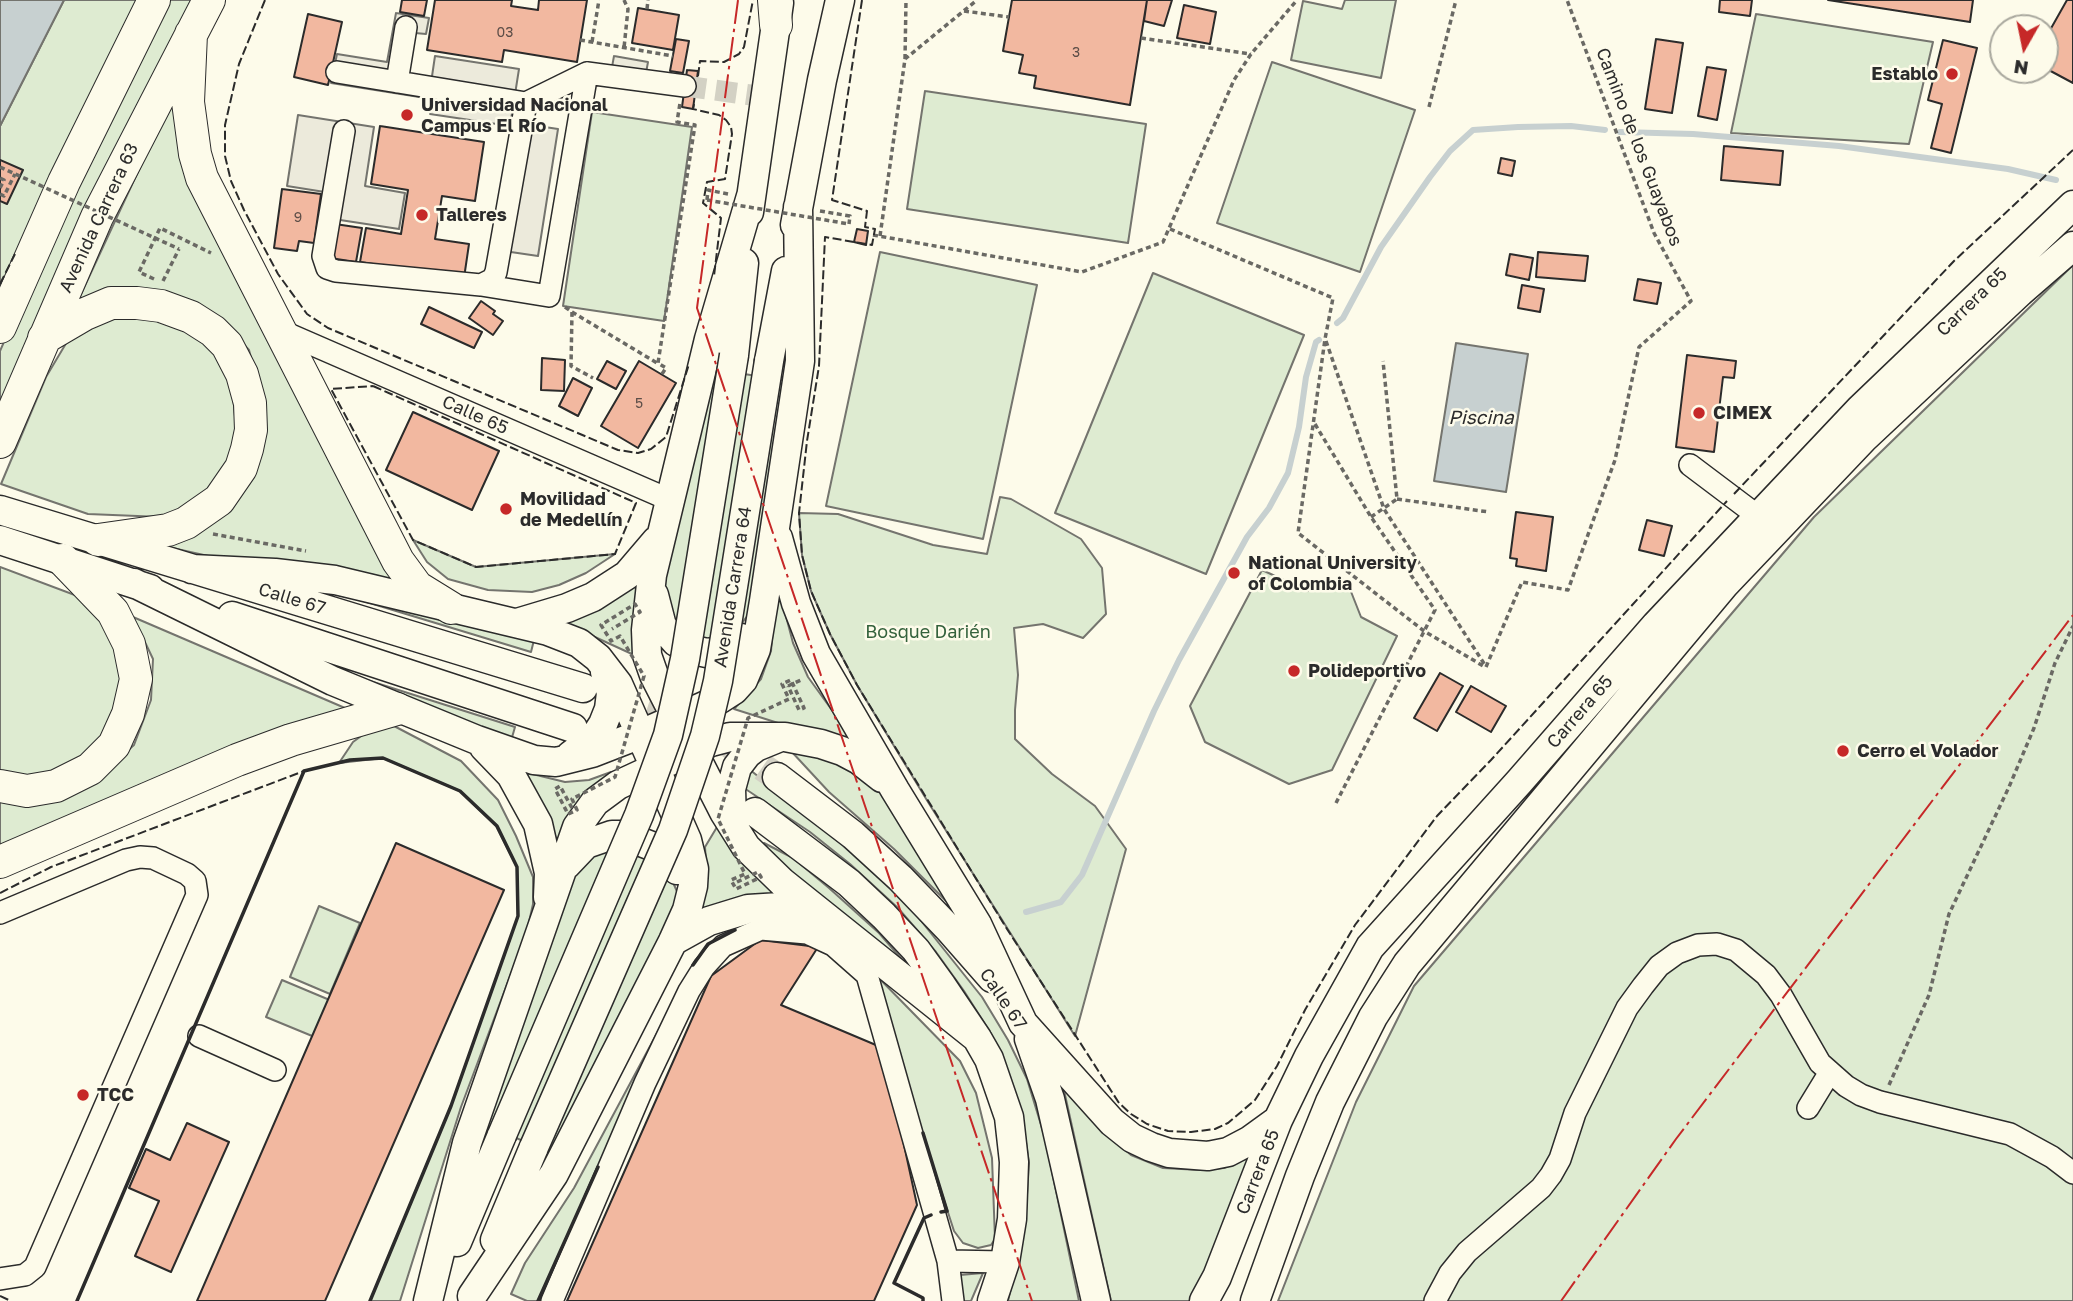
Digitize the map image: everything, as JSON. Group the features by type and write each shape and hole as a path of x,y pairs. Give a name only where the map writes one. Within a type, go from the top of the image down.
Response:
{"highway":[{"path":"0,327 64,183 154,0"},
{"name":"Avenida Carrera 63","path":"0,442 102,206 209,0"},
{"path":"191,34 187,102 195,154 202,178 404,571 417,587 451,608"},
{"path":"44,338 85,314 111,303 161,306 191,317 213,331 227,345 242,374 250,403 251,430 241,468 219,500 187,523 168,530 98,540"},
{"path":"0,786 26,791 56,786 90,769 114,746 128,714 136,679 130,644 113,612 63,561"},
{"path":"0,862 237,760 291,740 397,709"}],"main road":[{"path":"822,80 830,0"},
{"name":"Avenida Carrera 64","path":"475,1299 534,1147 673,831 705,736 718,681 769,362 809,209 822,80 840,0"},
{"name":"Avenida Carrera 64","path":"430,1301 639,815 668,735 685,659 734,355 741,195 776,8"},
{"path":"741,195 652,575 646,630 647,654 654,675 693,750 744,821 763,865 977,1038"},
{"name":"Carrera 65","path":"1204,1301 1217,1277 1278,1120 1314,1046 1370,947 1656,625 1860,410 2073,205"},
{"path":"134,583 333,681 397,709 534,760 556,762 592,753 720,699 743,680 756,649 800,360 809,209"},
{"name":"Carrera 65","path":"1255,1301 1330,1102 1373,1017 1406,964 1726,584 1863,439 2073,246"},
{"name":"Calle 67","path":"2,511 583,688"},
{"path":"774,526 796,603 816,654 977,924 1023,1023 1112,1122 1132,1138 1151,1147 1186,1155 1228,1152 1278,1120"},
{"path":"514,623 567,608 611,586 637,565 662,534"},
{"name":"Calle 67","path":"0,540 573,728"},
{"path":"192,569 275,573 335,580 514,623 579,643 598,658 618,684 692,855 694,869 687,910 673,941 554,1174 475,1299"},
{"path":"652,575 654,605 662,626 676,642 693,650 707,653 734,645 746,633 764,601"},
{"path":"556,762 582,748 594,738 603,724 611,693 598,658"},
{"path":"430,1301 467,1143 577,827 594,802 618,785 711,741 730,737 801,739 842,751 877,773 895,790"},
{"path":"785,737 768,741 747,754 737,767 730,805 744,821 849,883 916,950 977,1038 989,1059 1004,1098 1012,1136 1015,1194 1005,1262 992,1301"},
{"path":"477,740 511,775 538,824 549,873 546,920"},
{"name":"Calle 67","path":"777,777 853,835 901,878 974,956 1023,1023 1050,1099 1096,1301"},
{"path":"565,865 586,844 601,837 622,835 639,840 670,859 685,891 687,910"},
{"path":"673,941 709,921 748,909 780,907 825,915"}],"lane":[{"path":"397,82 406,27"},
{"path":"337,72 526,103 587,73 684,94"},
{"path":"344,131 323,256 327,268 481,285 549,296 587,73"},
{"path":"481,285 494,279 496,272 526,103"},
{"name":"Calle 65","path":"279,330 670,500"},
{"path":"1690,465 1759,517"},
{"path":"0,912 126,860 140,857 153,858 187,874 195,881 197,895 35,1267 25,1275 0,1279"},
{"path":"552,1301 645,1083 689,991 704,967 723,946 761,929 807,933 833,945 867,975 948,1261 953,1301"},
{"path":"1434,1301 1450,1273 1467,1252 1541,1188 1551,1175 1560,1159 1575,1113 1627,1008 1659,966 1677,953 1698,944 1717,944 1736,950 1750,960 1781,995 1820,1063 1861,1095 2010,1134 2052,1157 2073,1173"},
{"path":"199,1036 275,1070"},
{"path":"1808,1108 1830,1072"},
{"path":"948,1261 1005,1262"}],"path":[{"path":"592,42 598,0"},
{"path":"624,0 628,9 624,48"},
{"path":"647,9 648,0"},
{"path":"880,236 905,59 906,0"},
{"path":"905,59 977,0"},
{"path":"873,235 1082,272 1163,242 1234,80 1251,54 1297,0"},
{"path":"1429,107 1456,0"},
{"name":"Camino de los Guayabos","path":"1486,667 1522,582 1568,590 1615,460 1639,347 1691,301 1654,233 1567,0"},
{"path":"962,11 1009,17"},
{"path":"1141,38 1251,54"},
{"path":"580,40 673,56"},
{"path":"658,363 695,125 677,122 680,100 684,94"},
{"path":"0,167 15,174 179,248 163,283 139,272 160,228 219,257"},
{"path":"0,194 4,197 15,174"},
{"path":"0,178 4,180 0,188"},
{"path":"741,195 708,191 707,200 849,224 850,216 809,209"},
{"path":"1170,229 1333,298 1298,533 1424,631 1486,667"},
{"path":"549,296 666,368 662,374"},
{"path":"572,312 571,366 593,378"},
{"path":"1325,339 1384,509 1486,667"},
{"path":"1382,361 1398,499"},
{"path":"1314,422 1371,517 1435,610 1335,803"},
{"path":"1371,517 1398,499 1489,512"},
{"path":"209,533 317,554"},
{"path":"572,808 560,786 555,789 568,814 577,810 572,799 615,778 644,676 620,636 611,641 601,625 635,604 640,612 612,629"},
{"path":"1880,1102 1930,995 1949,914 2009,787 2034,728 2055,663 2073,626"},
{"path":"737,882 758,872 761,877 736,889 731,880 745,874 718,819 747,718 789,699 782,684 791,680 804,708 799,710 788,686 801,680"}],"green space":[{"path":"64,0 145,0 0,308 0,126"},
{"path":"166,0 194,0 0,408 0,351 43,252"},
{"path":"1345,0 1396,0 1381,78 1291,60 1303,1 1342,9"},
{"path":"1756,14 1933,42 1909,144 1731,133"},
{"path":"1272,62 1415,110 1360,272 1217,223"},
{"path":"177,88 397,584 226,560 168,547 232,502 260,391 249,350 221,320 75,307"},
{"path":"925,91 1146,124 1128,243 907,209"},
{"path":"592,112 692,127 664,321 563,306"},
{"path":"880,252 1037,285 983,539 826,506"},
{"name":"Cerro el Volador","path":"2073,265 2073,1301 1278,1301 1356,1102 1414,986 1814,517"},
{"path":"1153,273 1304,335 1206,574 1055,513"},
{"path":"110,316 152,316 191,331 221,355 232,385 236,427 231,460 215,485 189,507 162,517 88,514 1,484 46,377 71,335"},
{"path":"713,369 788,381 748,615 734,634 713,642 674,627 662,604 670,542"},
{"name":"Bosque Darién","path":"1000,497 1011,499 1081,539 1102,568 1106,614 1083,638 1043,624 1014,628 1018,675 1015,739 1052,774 1095,806 1126,849 1075,1036 857,685 811,591 802,555 799,513 838,514 933,545 987,554"},
{"path":"413,540 476,567 615,554 586,573 559,585 532,592 488,590 448,579 427,562"},
{"path":"0,567 96,603 123,655 123,701 106,742 40,782 0,777"},
{"name":"Polideportivo","path":"1262,570 1308,591 1346,579 1361,617 1397,636 1332,770 1289,784 1205,742 1190,706"},
{"path":"643,580 645,660 560,621"},
{"path":"777,582 793,643 808,677 860,749 734,709 761,679 771,651"},
{"path":"350,597 534,640 531,652"},
{"path":"133,617 352,711 0,856 0,795 95,780 134,745 151,700 153,659"},
{"path":"348,674 515,727 511,741"},
{"path":"394,726 461,761 498,800 533,877 533,904 527,931 461,1107 400,1301 370,1301 451,1106 518,916 517,867 496,826 460,791 383,758 339,763 353,742 368,731"},
{"path":"791,751 842,762 881,792 959,914 894,849 829,792"},
{"path":"749,769 871,868 914,912 982,997 1008,1040 1027,1079 1045,1138 1079,1301 1008,1301 1025,1226 1029,1163 1023,1122 990,1032 936,952 898,908 810,832 741,786"},
{"path":"516,770 565,782 589,780 611,772 590,797 560,849 548,817"},
{"path":"717,827 788,903 696,916 707,876 705,847"},
{"path":"764,843 793,858 829,888 879,933 913,972 774,858"},
{"path":"614,849 653,862 671,878 679,896 677,917 550,1152 487,1126 570,875 597,851"},
{"path":"319,906 360,923 330,994 290,977"},
{"path":"693,966 628,1100 538,1301 527,1301 511,1294 525,1263 574,1188"},
{"path":"869,968 960,1061 976,1093 992,1158 995,1239 991,1245 978,1248 963,1243 954,1231"},
{"path":"282,980 332,1001 317,1038 266,1017"},
{"path":"1063,1086 1099,1127 1131,1155 1163,1168 1224,1168 1249,1157 1221,1236 1192,1301 1111,1301"},
{"path":"983,1273 971,1301 962,1301 960,1275"}],"shaded area":[{"path":"396,13 429,18 426,34 415,33 407,80 431,83 435,56 519,69 510,126 430,114 432,99 331,83 337,54 387,62"},
{"path":"614,56 648,62 646,73 612,67"},
{"path":"298,115 374,127 365,186 405,193 399,229 327,218 331,193 287,186"},
{"path":"525,124 558,129 538,256 504,251"}],"water":[{"path":"0,0 64,0 0,126"},
{"name":"Piscina","path":"1456,343 1528,354 1506,492 1434,481"}],"building":[{"path":"402,0 427,0 424,16 400,12"},
{"path":"435,0 512,0 511,6 538,10 539,0 587,0 577,62 504,50 502,62 427,50"},
{"path":"1012,0 1147,0 1130,105 1034,88 1036,76 1019,73 1023,55 1003,51"},
{"path":"1147,0 1172,0 1164,26 1144,21"},
{"path":"1720,0 1752,0 1750,16 1719,12"},
{"path":"1828,0 1973,0 1970,22"},
{"path":"2067,0 2073,0 2073,83 2059,76 2059,14"},
{"path":"1184,5 1216,12 1210,44 1177,38"},
{"path":"638,8 679,15 673,50 632,43"},
{"path":"308,14 342,22 328,85 294,77"},
{"path":"676,39 689,41 683,73 670,71"},
{"path":"1656,39 1683,43 1672,113 1645,109"},
{"name":"Establo","path":"1943,40 1977,48 1951,153 1931,148 1942,104 1928,100"},
{"path":"1707,67 1726,70 1717,120 1698,116"},
{"path":"687,70 698,71 693,109 682,107"},
{"name":"Talleres","path":"380,126 484,142 475,201 442,196 435,239 469,244 464,278 360,262 366,228 401,234 408,190 371,184"},
{"path":"1724,146 1783,151 1780,185 1721,180"},
{"path":"1501,158 1515,161 1512,176 1498,173"},
{"path":"0,160 23,170 7,204 0,201"},
{"path":"282,189 321,194 314,243 299,241 297,251 274,248"},
{"path":"335,224 362,228 356,262 330,258"},
{"path":"857,229 868,231 866,245 854,242"},
{"path":"1538,252 1588,256 1585,281 1536,277"},
{"path":"1510,254 1533,258 1529,280 1506,275"},
{"path":"1638,279 1661,283 1657,304 1634,300"},
{"path":"1522,285 1544,289 1540,312 1518,308"},
{"path":"481,301 503,321 493,335 469,318"},
{"path":"429,307 482,332 474,348 421,324"},
{"name":"CIMEX","path":"1687,355 1736,361 1734,378 1723,377 1714,452 1676,447"},
{"path":"542,358 565,360 564,391 541,390"},
{"path":"607,361 626,371 616,389 597,379"},
{"path":"639,361 676,383 638,448 601,426"},
{"path":"573,378 592,388 578,416 559,406"},
{"path":"413,412 499,451 472,510 386,470"},
{"path":"1516,512 1553,517 1546,571 1516,566 1517,559 1510,558"},
{"path":"1647,520 1672,526 1664,556 1639,550"},
{"path":"1440,673 1463,686 1437,731 1414,718"},
{"path":"1471,686 1506,706 1491,732 1456,712"},
{"path":"396,843 504,890 325,1301 197,1301"},
{"path":"760,940 818,947 781,1005 883,1048 917,1205 874,1301 567,1301 711,976"},
{"path":"187,1123 229,1142 171,1272 135,1256 159,1201 129,1188 146,1149 170,1160"}],"waterway":[{"path":"1337,323 1343,318 1381,247 1430,177 1450,151 1473,130 1571,126 1605,130"},
{"path":"1620,132 1693,134 1839,146 2008,169 2056,180"},
{"path":"1026,912 1061,902 1082,875 1179,660 1247,537 1269,508 1288,473 1299,427 1306,377 1316,342 1319,340"}],"tunnel":[{"path":"685,86 765,97"},
{"path":"607,696 691,724"},
{"path":"728,743 777,777"}],"fence":[{"path":"265,0 239,64 225,125 225,156 231,181 244,210 278,274 307,314 328,328 618,450 638,453 651,449 666,437 689,364"},
{"path":"698,76 700,61 724,62 739,54 744,47 753,0"},
{"path":"862,0 832,200 867,211 865,227 875,229 872,245 825,237 819,366 799,513 802,555 811,591 857,685 1007,929 1119,1103 1147,1124 1168,1131 1215,1129 1228,1123 1255,1100 1277,1066 1305,1010 1355,925 1437,816 1727,501"},
{"path":"694,104 693,109 719,115 726,120 732,134 725,179 707,182 703,203 721,218 714,276"},
{"path":"1734,494 1954,261 2073,150"},
{"path":"0,284 15,254"},
{"path":"373,386 636,503 615,554 476,567 413,540 331,389 373,386"},
{"path":"0,893 51,867 304,771 77,1301"},
{"path":"0,1296 11,1301"}],"wall":[{"path":"77,1301 304,771 350,760 383,758 460,791 497,826 517,867 518,916 451,1106 370,1301"},
{"path":"693,965 708,944 735,930"},
{"path":"923,1133 947,1211 941,1212"},
{"path":"538,1301 598,1167"},
{"path":"923,1301 923,1298 894,1283 924,1218 931,1215"}],"power":[{"path":"738,0 697,308 1032,1301"},
{"path":"1561,1301 1676,1139 2073,615"}],"place":[{"name":"Establo","path":"1952,74"},
{"name":"Universidad Nacional Campus El Río","path":"407,115"},
{"name":"Talleres","path":"422,215"},
{"name":"CIMEX","path":"1699,413"},
{"name":"Movilidad de Medellín","path":"506,509"},
{"name":"National University of Colombia","path":"1234,573"},
{"name":"Polideportivo","path":"1294,671"},
{"name":"Cerro el Volador","path":"1843,751"},
{"name":"TCC","path":"83,1095"}]}
